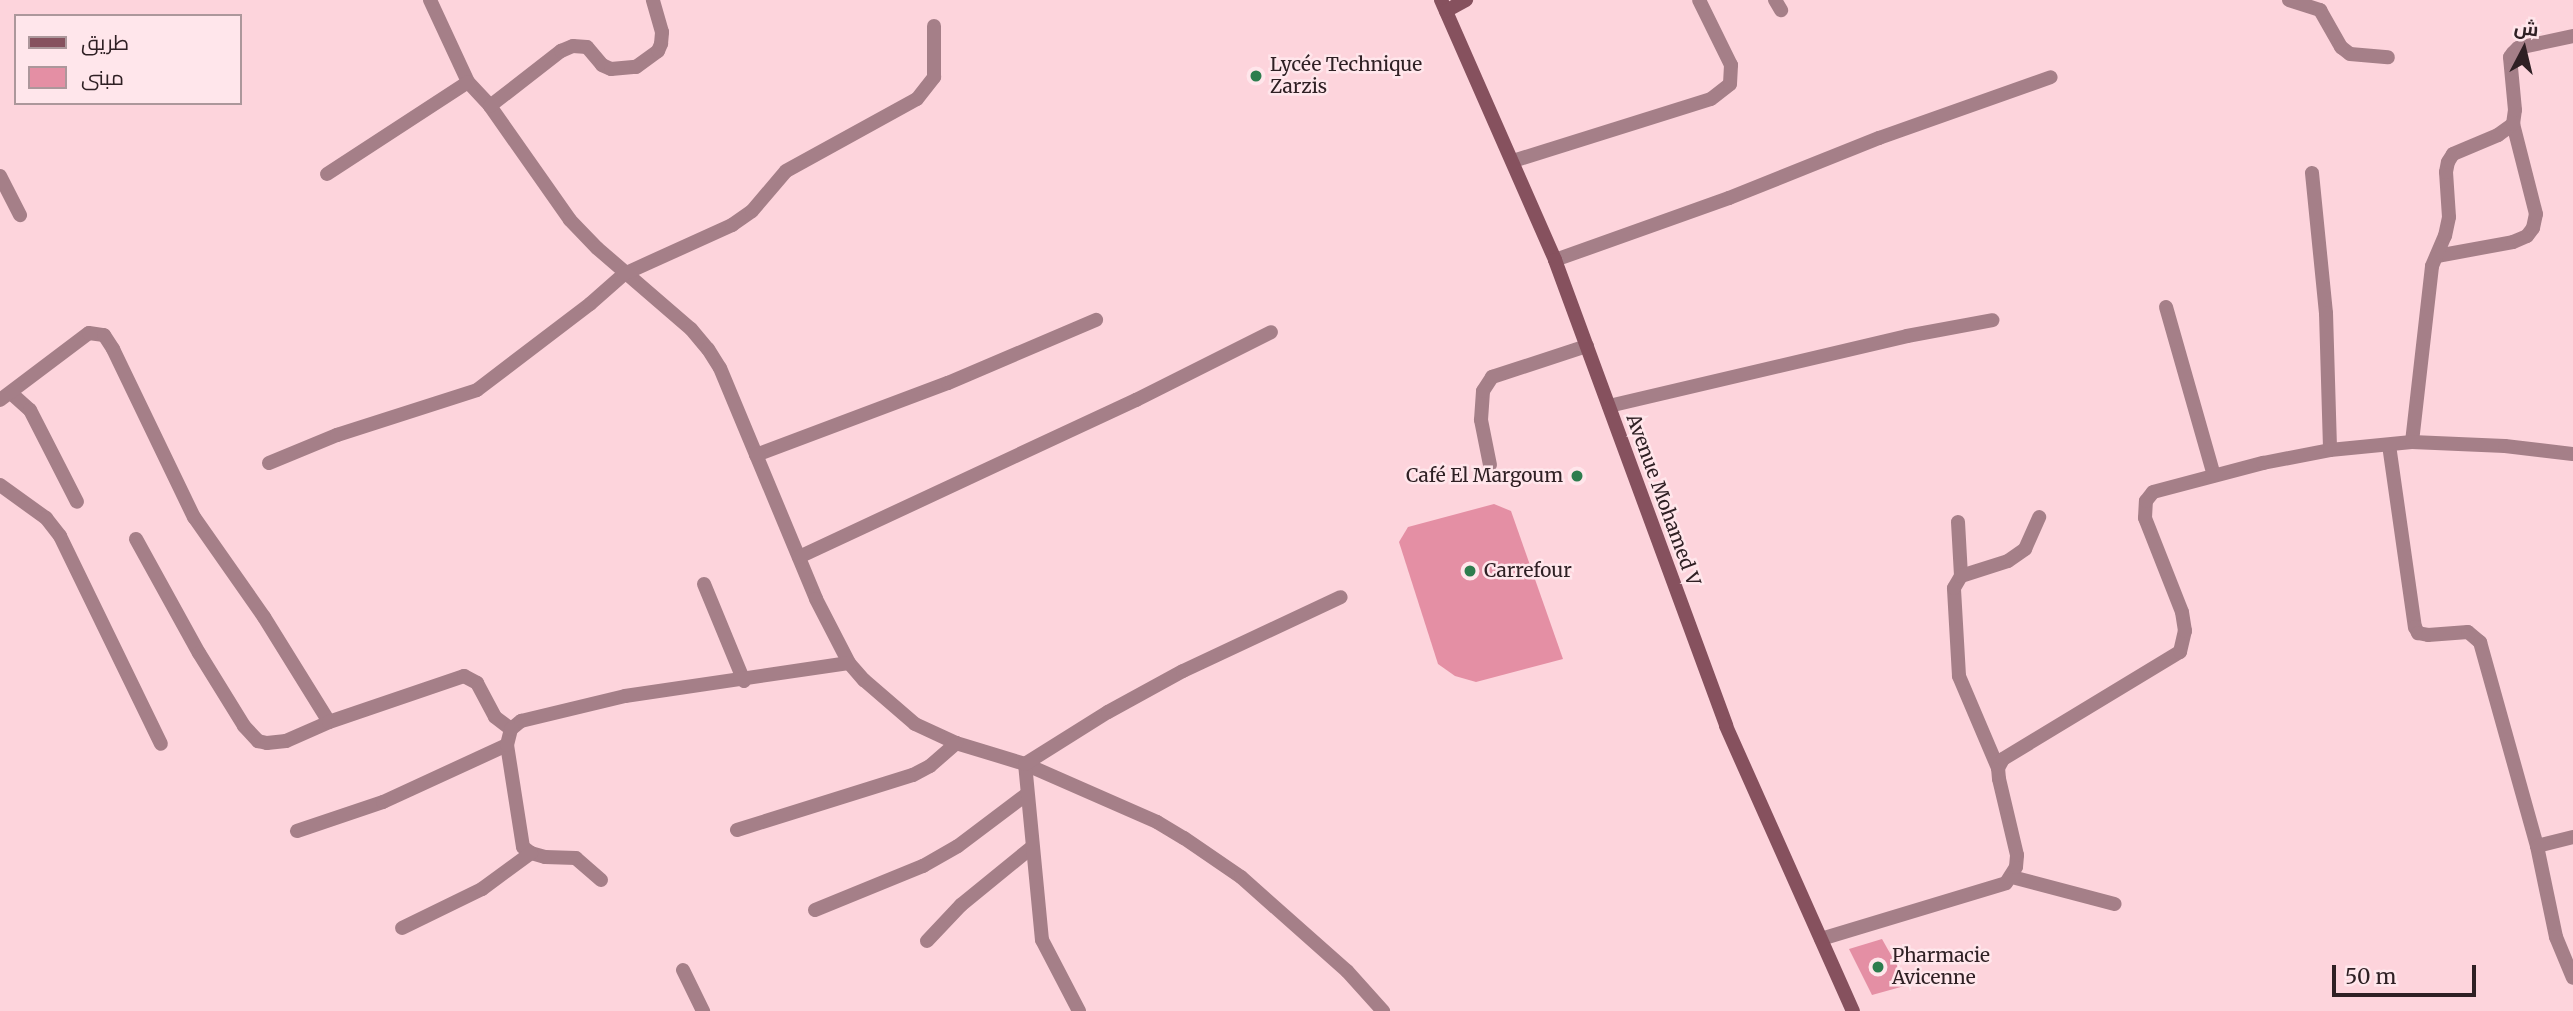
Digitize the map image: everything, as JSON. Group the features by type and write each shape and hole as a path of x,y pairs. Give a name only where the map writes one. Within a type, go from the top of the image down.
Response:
{"main road":[{"path":"1443,5 1466,0"},
{"name":"Avenue Mohamed V","path":"1443,5 1555,261 1726,726 1853,1011"}],"street":[{"path":"430,0 468,82 490,106 570,220 624,274 691,330 708,349 720,368 799,557 849,663 888,703 915,724 956,743 1025,764 1157,822 1230,869 1347,971 1383,1011"},
{"path":"490,106 561,51 573,47 587,47 602,65 611,69 636,67 658,51 662,44 662,32 653,0"},
{"path":"1513,161 1711,99 1730,84 1731,65 1699,0"},
{"path":"2289,0 2320,10 2341,47 2350,54 2388,58"},
{"path":"269,463 337,435 477,390 590,304 624,274 732,225 752,211 786,171 917,99 934,77 934,26"},
{"path":"2437,256 2513,242 2527,236 2533,228 2536,214 2513,124 2515,110 2510,57 2518,48 2573,36"},
{"path":"1555,261 1729,198 1878,138 2051,77"},
{"path":"327,174 468,82"},
{"path":"2412,442 2432,266 2449,217 2445,172 2448,162 2453,154 2498,135 2513,124"},
{"path":"2312,173 2326,313 2330,450"},
{"path":"0,176 20,215"},
{"path":"2166,307 2214,475"},
{"path":"756,455 948,383 1096,320"},
{"path":"1609,406 1907,336 1993,320"},
{"path":"799,557 1136,400 1271,332"},
{"path":"77,502 30,411 6,397 89,333 104,335 194,517 264,617 329,722"},
{"path":"1490,465 1481,420 1483,391 1492,377 1587,346"},
{"path":"1998,768 2003,759 2022,745 2180,652 2185,631 2182,612 2148,528 2146,501 2153,492 2162,487 2330,450 2412,442 2505,446 2573,454"},
{"path":"2389,446 2415,627 2418,633 2428,635 2468,632 2480,642 2537,846 2556,937 2573,978"},
{"path":"0,485 46,518 60,536 161,744"},
{"path":"1961,576 2008,561 2025,549 2039,517"},
{"path":"1821,939 2006,883 2012,877 2017,855 1998,768 1964,692 1956,663 1954,589 1961,576 1958,522"},
{"path":"136,539 199,653 251,735 258,741 278,743 329,722 464,676 477,683 495,717 511,729"},
{"path":"704,584 744,681"},
{"path":"1025,764 1182,671 1342,597"},
{"path":"531,853 521,841 507,745 511,729 521,721 625,696 744,681 849,663"},
{"path":"737,830 913,775 930,766 956,743"},
{"path":"297,831 383,802 507,745"},
{"path":"1025,764 1042,940 1079,1011"},
{"path":"815,909 923,866 958,846 1027,794"},
{"path":"2537,846 2573,837"},
{"path":"927,941 961,905 1032,847"},
{"path":"401,928 482,889 531,853 576,858 601,880"},
{"path":"2012,877 2115,904"},
{"path":"683,970 703,1011"}],"building":[{"name":"Carrefour","path":"1494,504 1511,511 1563,659 1476,682 1455,676 1438,664 1399,542 1408,527"},
{"name":"Pharmacie Avicenne","path":"1882,939 1908,985 1872,995 1849,949"}],"place":[{"name":"Lycée Technique Zarzis","path":"1256,76"},
{"name":"Café El Margoum","path":"1577,476"},
{"name":"Carrefour","path":"1470,571"},
{"name":"Pharmacie Avicenne","path":"1878,967"}]}
